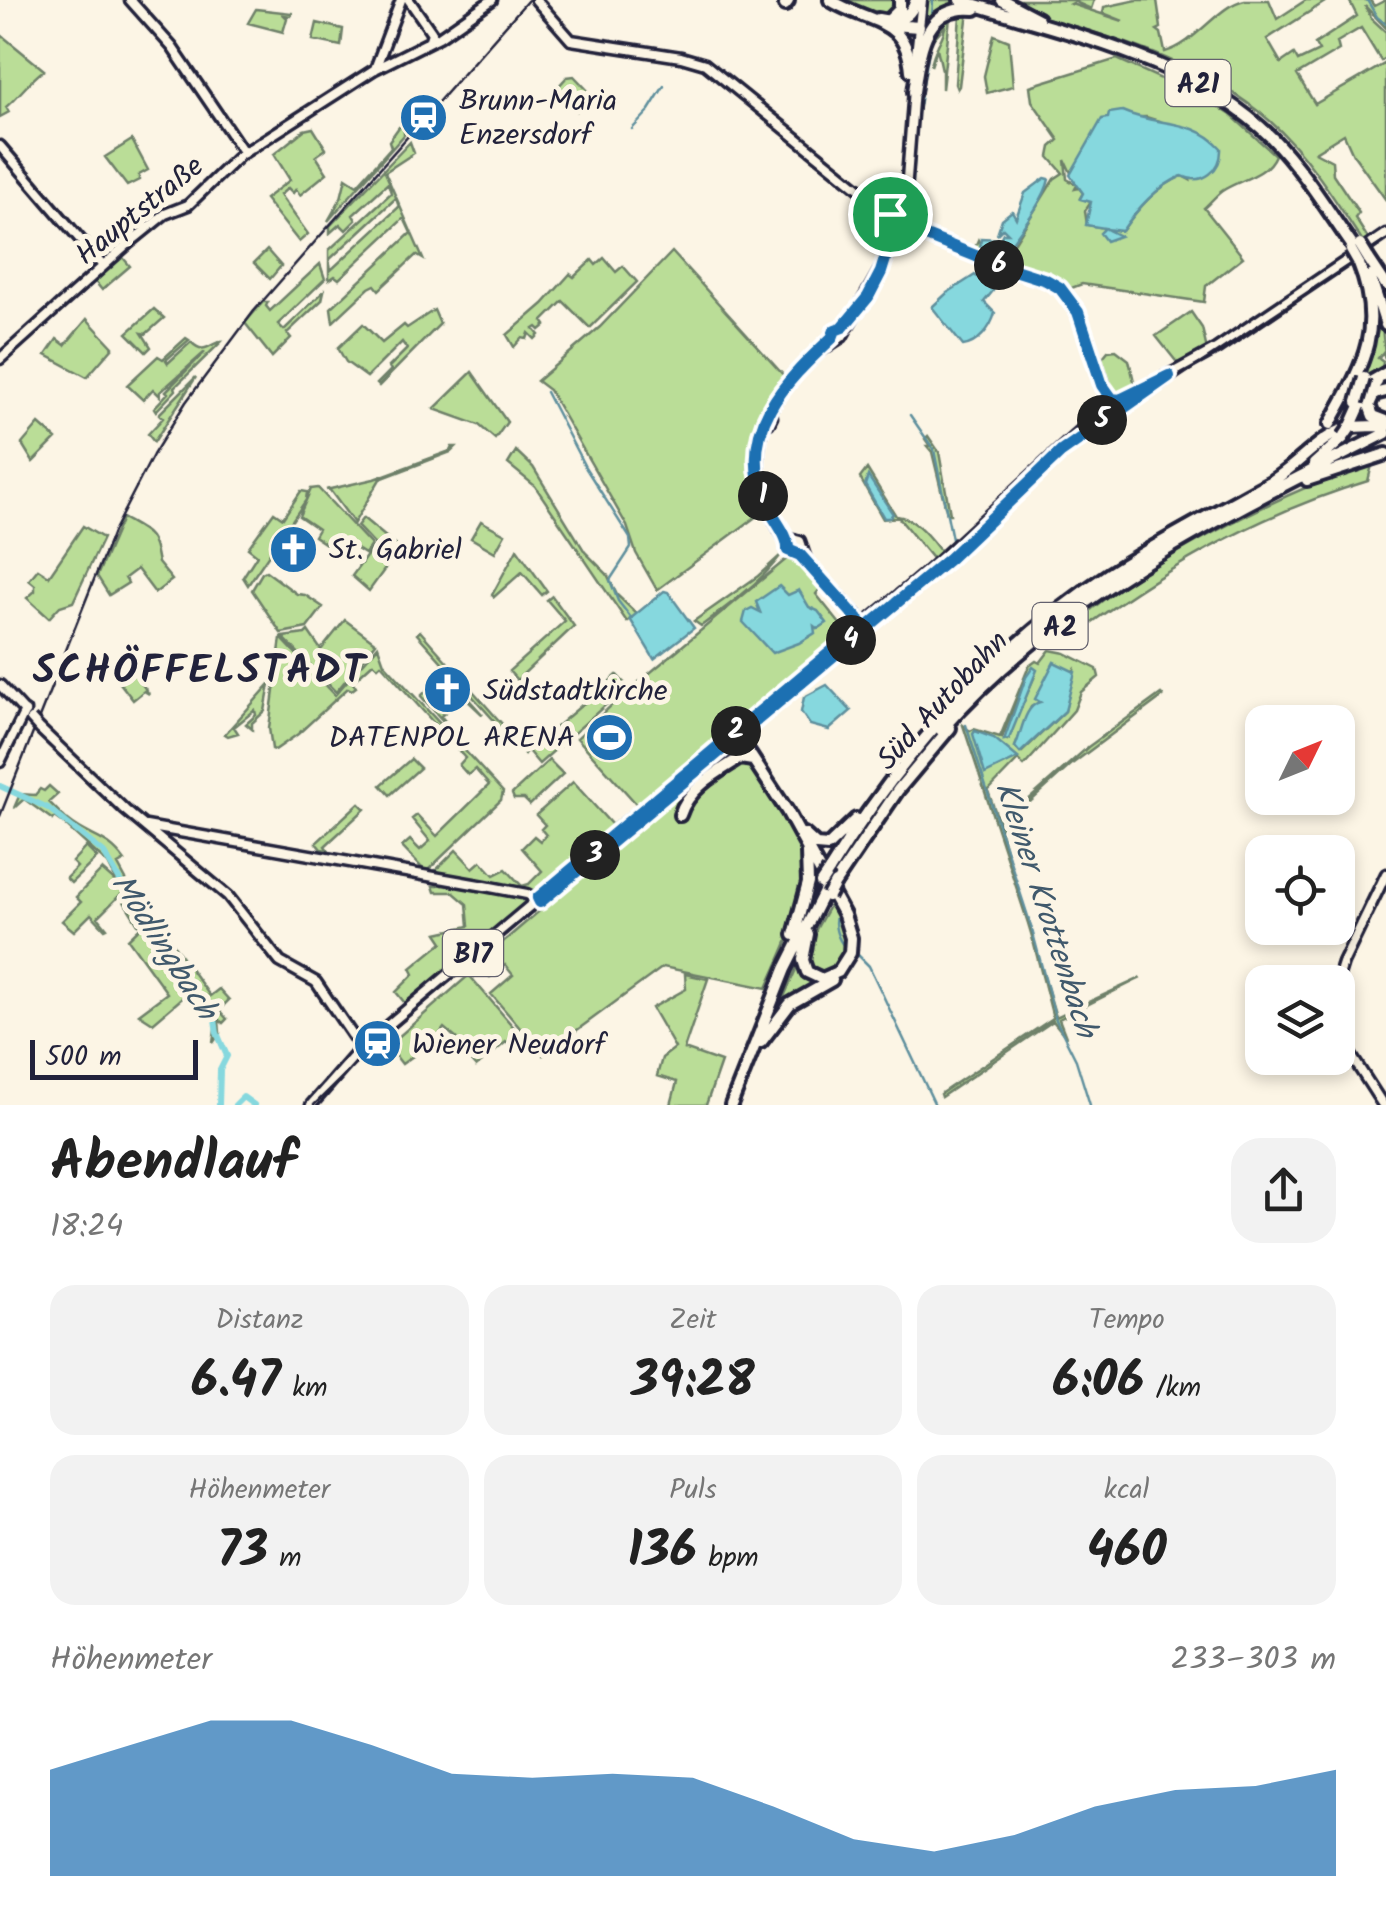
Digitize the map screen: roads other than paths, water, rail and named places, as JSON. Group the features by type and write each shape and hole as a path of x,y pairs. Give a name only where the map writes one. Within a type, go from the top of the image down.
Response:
{"highway":[{"path":"877,20 894,17 900,10 900,0"},
{"path":"877,20 903,18 918,0"},
{"name":"A21","path":"960,0 1138,57 1214,92 1272,138 1304,175 1354,248"},
{"name":"A21","path":"977,0 1168,63 1209,83 1244,107 1308,172 1354,248"},
{"path":"1002,0 1044,21"},
{"path":"837,2 877,20 917,28"},
{"path":"914,92 922,45 937,19 958,9 1001,14"},
{"path":"877,20 906,42 912,71"},
{"path":"1354,248 1378,294 1386,325"},
{"path":"1362,262 1386,283"},
{"path":"1352,421 1374,321 1362,262"},
{"path":"1330,424 1359,375 1370,344 1370,297 1362,262"},
{"path":"1274,485 1362,387 1386,374"},
{"path":"739,737 801,831 816,845 833,843 970,688 1063,608 1144,552 1314,464 1343,438 1368,391 1386,374"},
{"path":"1386,390 1374,394 1369,405 1386,433"},
{"path":"1274,485 1340,431 1356,427 1386,433"},
{"path":"1351,464 1386,433"},
{"name":"Süd Autobahn","path":"734,1105 829,884 927,755 979,698 1038,644 1150,563 1386,433"},
{"name":"Süd Autobahn","path":"734,1105 749,1056 785,969 829,884 918,756 1012,659 1064,616 1133,568 1274,485 1386,433"},
{"path":"1306,480 1386,454"},
{"path":"680,815 694,791 737,760 747,757 760,768"},
{"path":"794,936 901,767"},
{"path":"761,1042 790,1004 845,968 852,950 850,923 792,812"},
{"path":"749,1056 764,1002 794,936 805,900 809,866 801,831"},
{"path":"808,934 804,960 812,976 833,976 852,950"}],"main road":[{"path":"130,0 172,47 244,153"},
{"path":"379,65 400,0"},
{"name":"Hauptstraße","path":"0,359 103,266 168,212 188,205 244,153 379,65 436,36 492,0"},
{"path":"536,0 569,40 705,64 899,222 996,264 1050,282 1066,294 1078,312 1112,410"},
{"path":"865,625 799,552 800,541 790,541 780,526 761,489 758,456 767,419 785,384 838,334 868,297 898,234 914,92 918,0"},
{"path":"410,1 436,36"},
{"path":"883,268 899,222 917,28"},
{"path":"0,146 103,266"},
{"name":"B17","path":"1112,410 1216,349 1386,234"},
{"path":"1066,294 1112,410"},
{"name":"B17","path":"535,899 739,737 951,552 1073,437 1169,376"},
{"path":"1104,391 1117,400 1145,388"},
{"path":"0,685 122,806 228,896 280,962 316,982 362,1049"},
{"path":"0,762 28,715"},
{"path":"739,737 792,812"},
{"name":"B17","path":"311,1105 362,1049 535,899 739,737"},
{"path":"146,824 485,886 535,899"},
{"path":"1342,965 1386,874"},
{"path":"1355,1061 1383,1105"}],"water":[{"path":"1122,111 1199,131 1221,148 1218,163 1210,174 1197,179 1182,176 1173,181 1141,206 1122,231 1106,229 1120,236 1106,241 1100,233 1105,228 1086,225 1091,202 1080,199 1083,193 1070,175 1102,119"},
{"path":"1049,179 1042,198 1002,256 985,252 980,247 981,238 1000,239 1008,233 1003,228 997,234 1002,219 1012,211 1016,218 1025,193"},
{"path":"975,275 993,291 984,302 995,313 983,334 963,346 932,307"},
{"path":"868,476 893,514 889,518 884,518 865,485"},
{"path":"779,586 788,595 799,590 809,607 827,623 818,629 814,626 815,633 799,643 772,653 743,622 746,611 752,608 760,612 756,602"},
{"path":"664,591 694,628 654,659 630,619"},
{"path":"1054,662 1075,672 1065,711 1020,753 1015,747 1024,720 1040,702 1035,699"},
{"path":"1033,667 1037,670 1009,739 1004,740 1026,677"},
{"path":"827,685 851,711 829,730 810,725 801,712 804,697"},
{"path":"975,731 994,738 1018,758 985,774"}],"waterway":[{"path":"932,18 933,0"},
{"path":"1367,0 1386,24"},
{"path":"911,212 917,117 930,45"},
{"path":"649,110 664,86"},
{"path":"632,129 648,112"},
{"path":"546,392 585,467 630,538 631,548 610,580 618,601 632,619"},
{"name":"Kleiner Krottenbach","path":"910,415 934,450 953,544"},
{"name":"Kleiner Krottenbach","path":"966,725 1031,926 1056,1020 1076,1060 1090,1105"},
{"path":"750,765 771,795"},
{"name":"Mödlingbach","path":"0,786 48,808 104,853 141,917 215,1019 227,1056 220,1070 219,1105"},
{"path":"837,914 836,932 845,947"},
{"path":"856,953 869,966 935,1105"},
{"name":"Mödlingbach","path":"235,1105 243,1097 254,1105"}],"tram line":[{"path":"314,1105 377,1043 952,558 1057,459 1386,240"}],"railway":[{"path":"0,816 113,532 186,402 254,311 528,0"}],"place":[{"name":"Brunn-Maria Enzersdorf","path":"424,117"},
{"name":"St. Gabriel","path":"294,549"},
{"name":"Südstadtkirche","path":"448,690"},
{"name":"DATENPOL ARENA","path":"610,737"},
{"name":"Wiener Neudorf","path":"377,1044"}],"district":[{"name":"SCHÖFFELSTADT","path":"200,669"}]}
